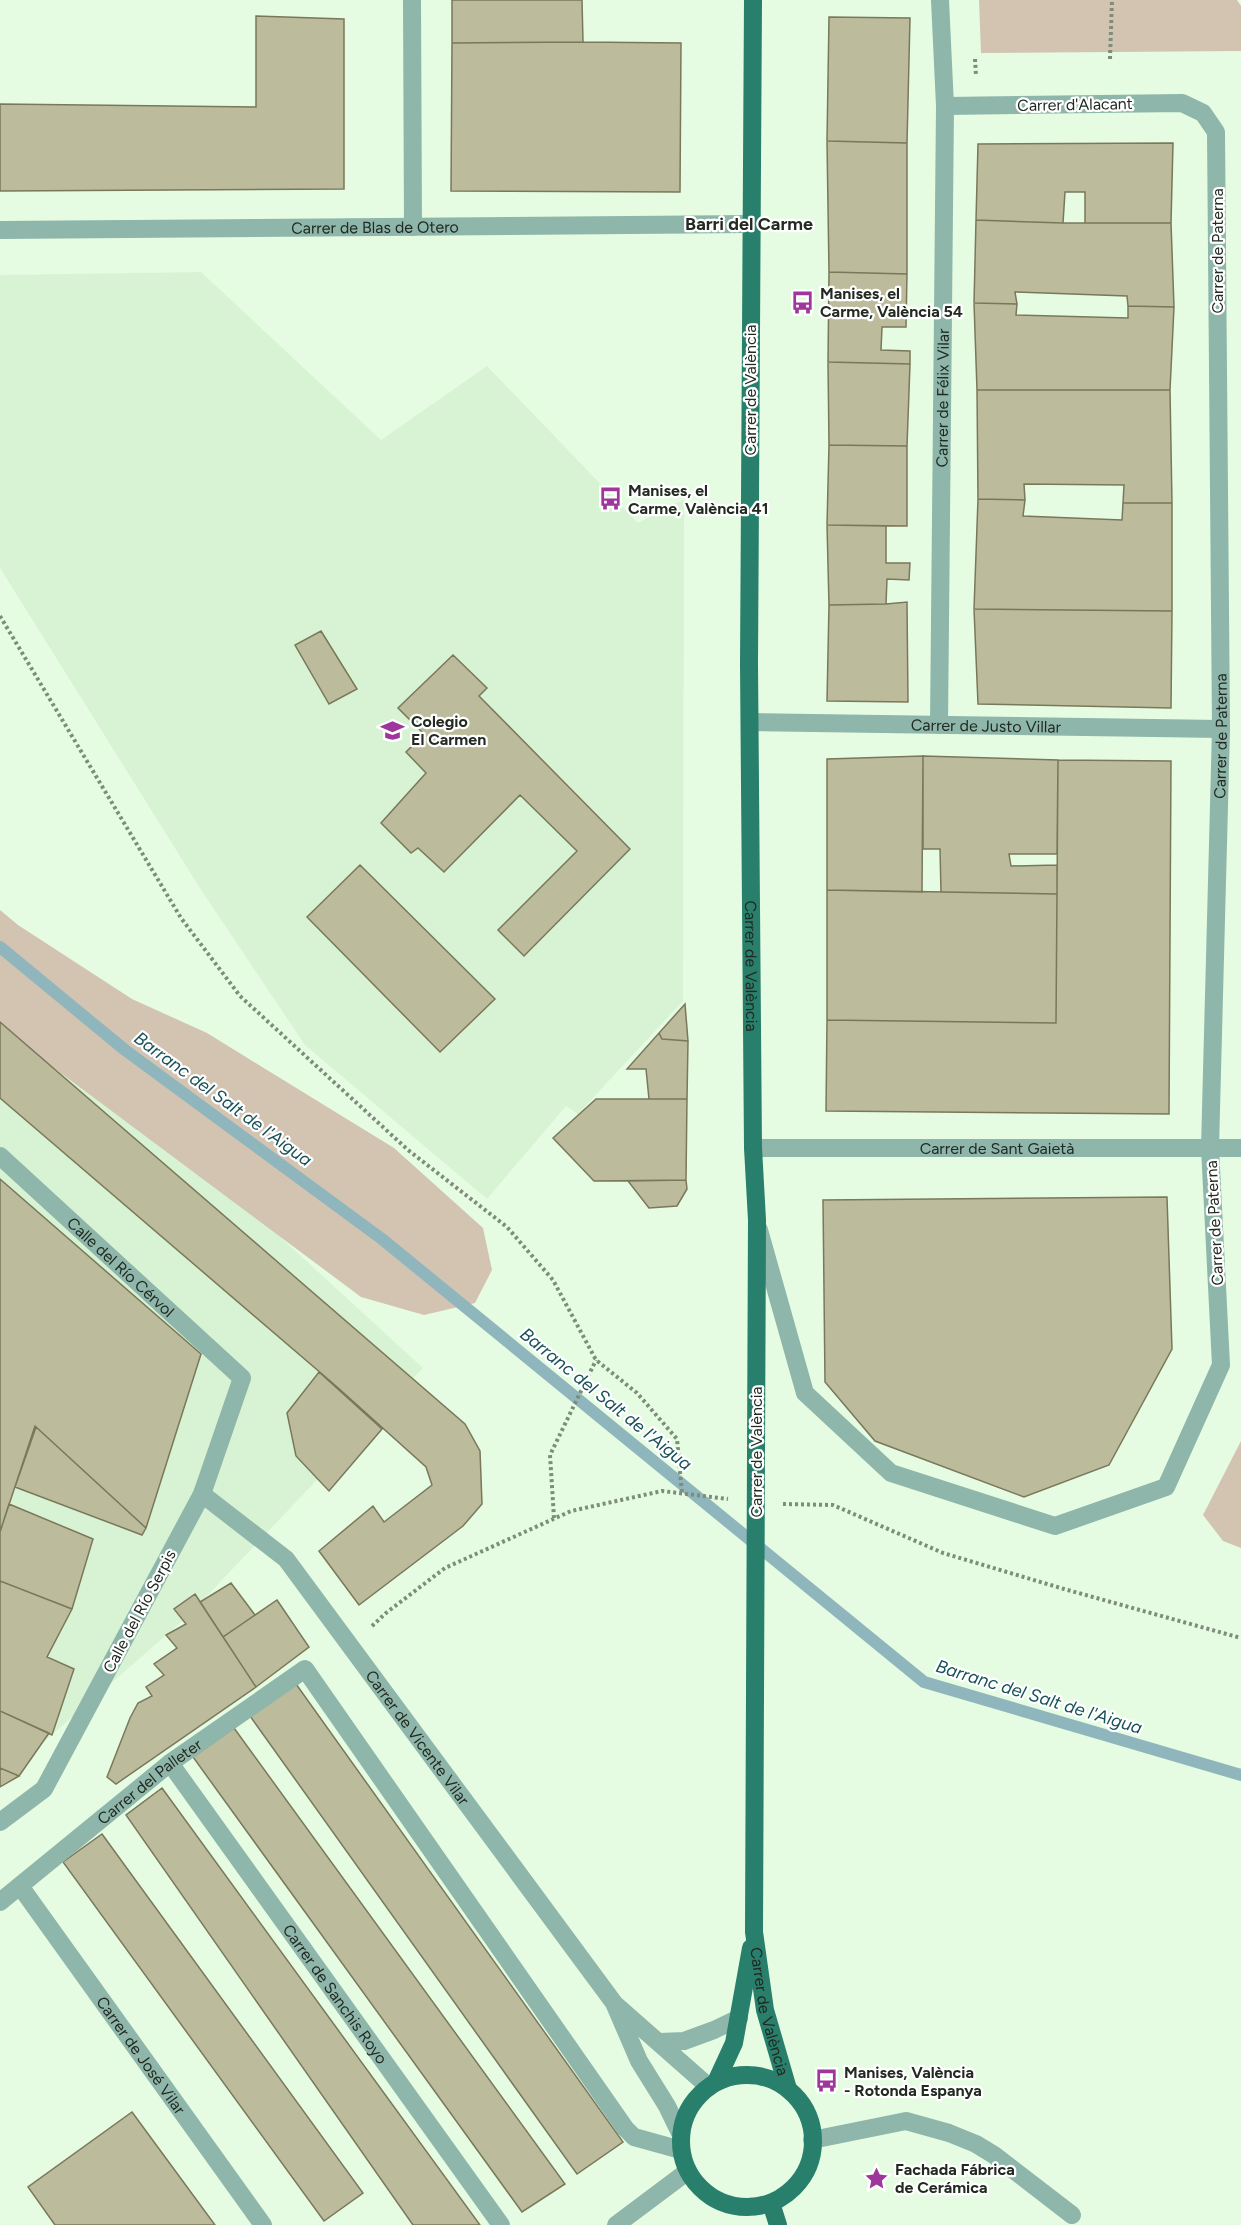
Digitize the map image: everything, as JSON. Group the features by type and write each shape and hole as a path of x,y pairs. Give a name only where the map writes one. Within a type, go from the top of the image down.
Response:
{"main road":[{"name":"Carrer de València","path":"753,0 749,640 753,1148 757,1220 754,1932 765,2010 788,2089"},
{"name":"Carrer de València","path":"713,2085 734,2043 754,1932"},
{"path":"738,2075 767,2078 788,2089 803,2106 812,2127 813,2151 805,2173 791,2191 771,2203 748,2208 722,2202 702,2189 688,2171 681,2142 685,2115 698,2096 713,2085 738,2075"},
{"path":"771,2203 778,2225"}],"street":[{"path":"412,0 413,226"},
{"name":"Carrer de Félix Vilar","path":"939,725 945,106 940,0"},
{"name":"Carrer d'Alacant","path":"945,106 1182,103 1203,113"},
{"name":"Carrer de Paterna","path":"757,1220 805,1393 891,1473 1055,1526 1166,1487 1221,1365 1210,1148 1221,729 1216,132 1203,113"},
{"name":"Carrer de Blas de Otero","path":"0,230 750,224"},
{"name":"Carrer de Justo Villar","path":"750,722 1221,729"},
{"name":"Carrer de Sant Gaietà","path":"753,1148 1241,1148"},
{"name":"Calle del Río Cérvol","path":"0,1156 242,1378"},
{"name":"Calle del Río Serpis","path":"0,1822 44,1789 202,1494 242,1378"},
{"name":"Carrer de Vicente Vilar","path":"202,1494 286,1559 614,2003 639,2061 667,2106 681,2142"},
{"name":"Carrer del Palleter","path":"0,1902 170,1763 305,1669 625,2128 634,2137 681,2142"},
{"name":"Carrer de Sanchis Royo","path":"170,1763 501,2225"},
{"name":"Carrer de José Vilar","path":"20,1886 263,2225"},
{"name":"Carrer de Vicente Vilar","path":"614,2003 713,2085"},
{"path":"660,2042 684,2041 738,2018"},
{"path":"812,2140 906,2121 949,2133 976,2144 994,2155 1072,2215"},
{"path":"616,2225 688,2171"}],"path":[{"path":"1110,59 1112,0"},
{"path":"0,616 181,918 240,996 408,1150 507,1227 553,1280 596,1360 637,1393 677,1439 682,1494"},
{"path":"554,1518 550,1455 596,1360"}],"shaded area":[{"path":"979,0 1237,0 1241,6 1241,51 981,53"},
{"name":"Colegio El Carmen","path":"201,272 381,440 487,366 638,523 684,499 683,1001 578,1114 566,1106 487,1199 305,1045 203,893 0,568 0,275"},
{"path":"0,910 18,925 132,999 207,1033 394,1148 483,1228 492,1270 475,1303 424,1315 361,1297 18,1041 0,1025"},
{"path":"0,980 423,1368 186,1618 0,1780"},
{"path":"1241,1441 1241,1548 1223,1541 1203,1515"}],"building":[{"path":"452,0 582,0 583,42 452,43"},
{"path":"256,16 344,19 344,189 0,191 0,104 256,107"},
{"path":"829,17 910,18 907,143 827,141"},
{"path":"452,43 681,43 680,192 451,191"},
{"path":"827,141 907,143 907,274 829,272"},
{"path":"1173,143 1171,223 1085,223 1085,192 1065,192 1063,223 976,220 978,144"},
{"path":"976,220 1171,223 1174,307 1128,306 1127,296 1015,292 1017,304 974,303"},
{"path":"829,272 907,274 906,327 882,327 881,350 910,351 910,364 828,362"},
{"path":"974,303 1017,304 1016,315 1128,318 1128,306 1174,307 1170,390 977,390"},
{"path":"828,362 910,364 907,446 829,445"},
{"path":"977,390 1170,390 1172,503 1123,503 1124,485 1024,484 1025,500 978,499"},
{"path":"829,445 907,446 907,526 827,525"},
{"path":"978,499 1025,500 1023,516 1122,520 1123,503 1172,503 1172,611 974,609"},
{"path":"827,525 886,526 886,563 910,563 909,580 887,579 886,604 829,605"},
{"path":"907,602 908,702 827,701 829,605"},
{"path":"974,609 1172,611 1171,708 978,704"},
{"path":"321,631 357,689 329,704 295,645"},
{"path":"453,655 487,688 479,696 630,849 524,956 498,930 577,851 520,795 444,872 418,848 411,853 381,823 426,773 406,752 424,734 398,708"},
{"path":"923,756 922,892 827,890 827,759"},
{"path":"923,756 1058,760 1057,854 1009,854 1011,866 1057,865 1057,894 941,892 940,849 923,849"},
{"path":"1058,760 1171,761 1169,1114 826,1111 827,1020 1056,1023"},
{"path":"360,865 495,999 440,1052 307,917"},
{"path":"827,890 1057,894 1056,1023 827,1020"},
{"path":"685,1004 688,1041 662,1039 659,1033"},
{"path":"0,1022 465,1424 480,1451 482,1504 463,1526 359,1605 319,1551 373,1506 384,1522 432,1485 426,1467 336,1386 0,1098"},
{"path":"659,1033 662,1039 688,1041 687,1099 649,1099 646,1069 627,1069"},
{"path":"596,1099 687,1099 686,1180 594,1181 553,1138"},
{"path":"0,1179 201,1354 146,1528 35,1426 0,1532"},
{"path":"686,1180 687,1189 677,1206 649,1208 628,1181"},
{"path":"1167,1197 1172,1349 1109,1465 1024,1497 875,1441 825,1382 823,1200"},
{"path":"319,1372 382,1429 329,1491 296,1456 287,1413"},
{"path":"36,1427 146,1528 142,1535 15,1487"},
{"path":"9,1504 93,1539 72,1609 0,1581 0,1532"},
{"path":"0,1581 72,1609 47,1657 74,1669 52,1735 0,1711"},
{"path":"231,1583 255,1615 223,1637 200,1602"},
{"path":"195,1594 256,1687 116,1784 107,1777 130,1718 138,1703 152,1696 146,1687 164,1675 154,1664 177,1648 166,1635 186,1624 174,1609"},
{"path":"277,1600 309,1647 256,1687 223,1637"},
{"path":"296,1684 623,2142 577,2174 250,1716"},
{"path":"0,1711 49,1733 19,1776 0,1768"},
{"path":"234,1728 565,2184 522,2212 193,1757"},
{"path":"0,1768 19,1776 0,1787"},
{"path":"162,1788 480,2225 413,2225 126,1815"},
{"path":"102,1834 363,2193 324,2221 63,1862"},
{"path":"132,2112 215,2225 55,2225 28,2187"}],"waterway":[{"name":"Barranc del Salt de l'Aigua","path":"0,947 125,1050 382,1239 924,1682 1241,1775"}],"place":[{"name":"Manises, el Carme, València 54","path":"802,302"},
{"name":"Manises, el Carme, València 41","path":"610,499"},
{"name":"Colegio El Carmen","path":"393,730"},
{"name":"Manises, València - Rotonda Espanya","path":"826,2081"},
{"name":"Fachada Fábrica de Cerámica","path":"877,2178"}],"district":[{"name":"Barri del Carme","path":"749,224"}]}
